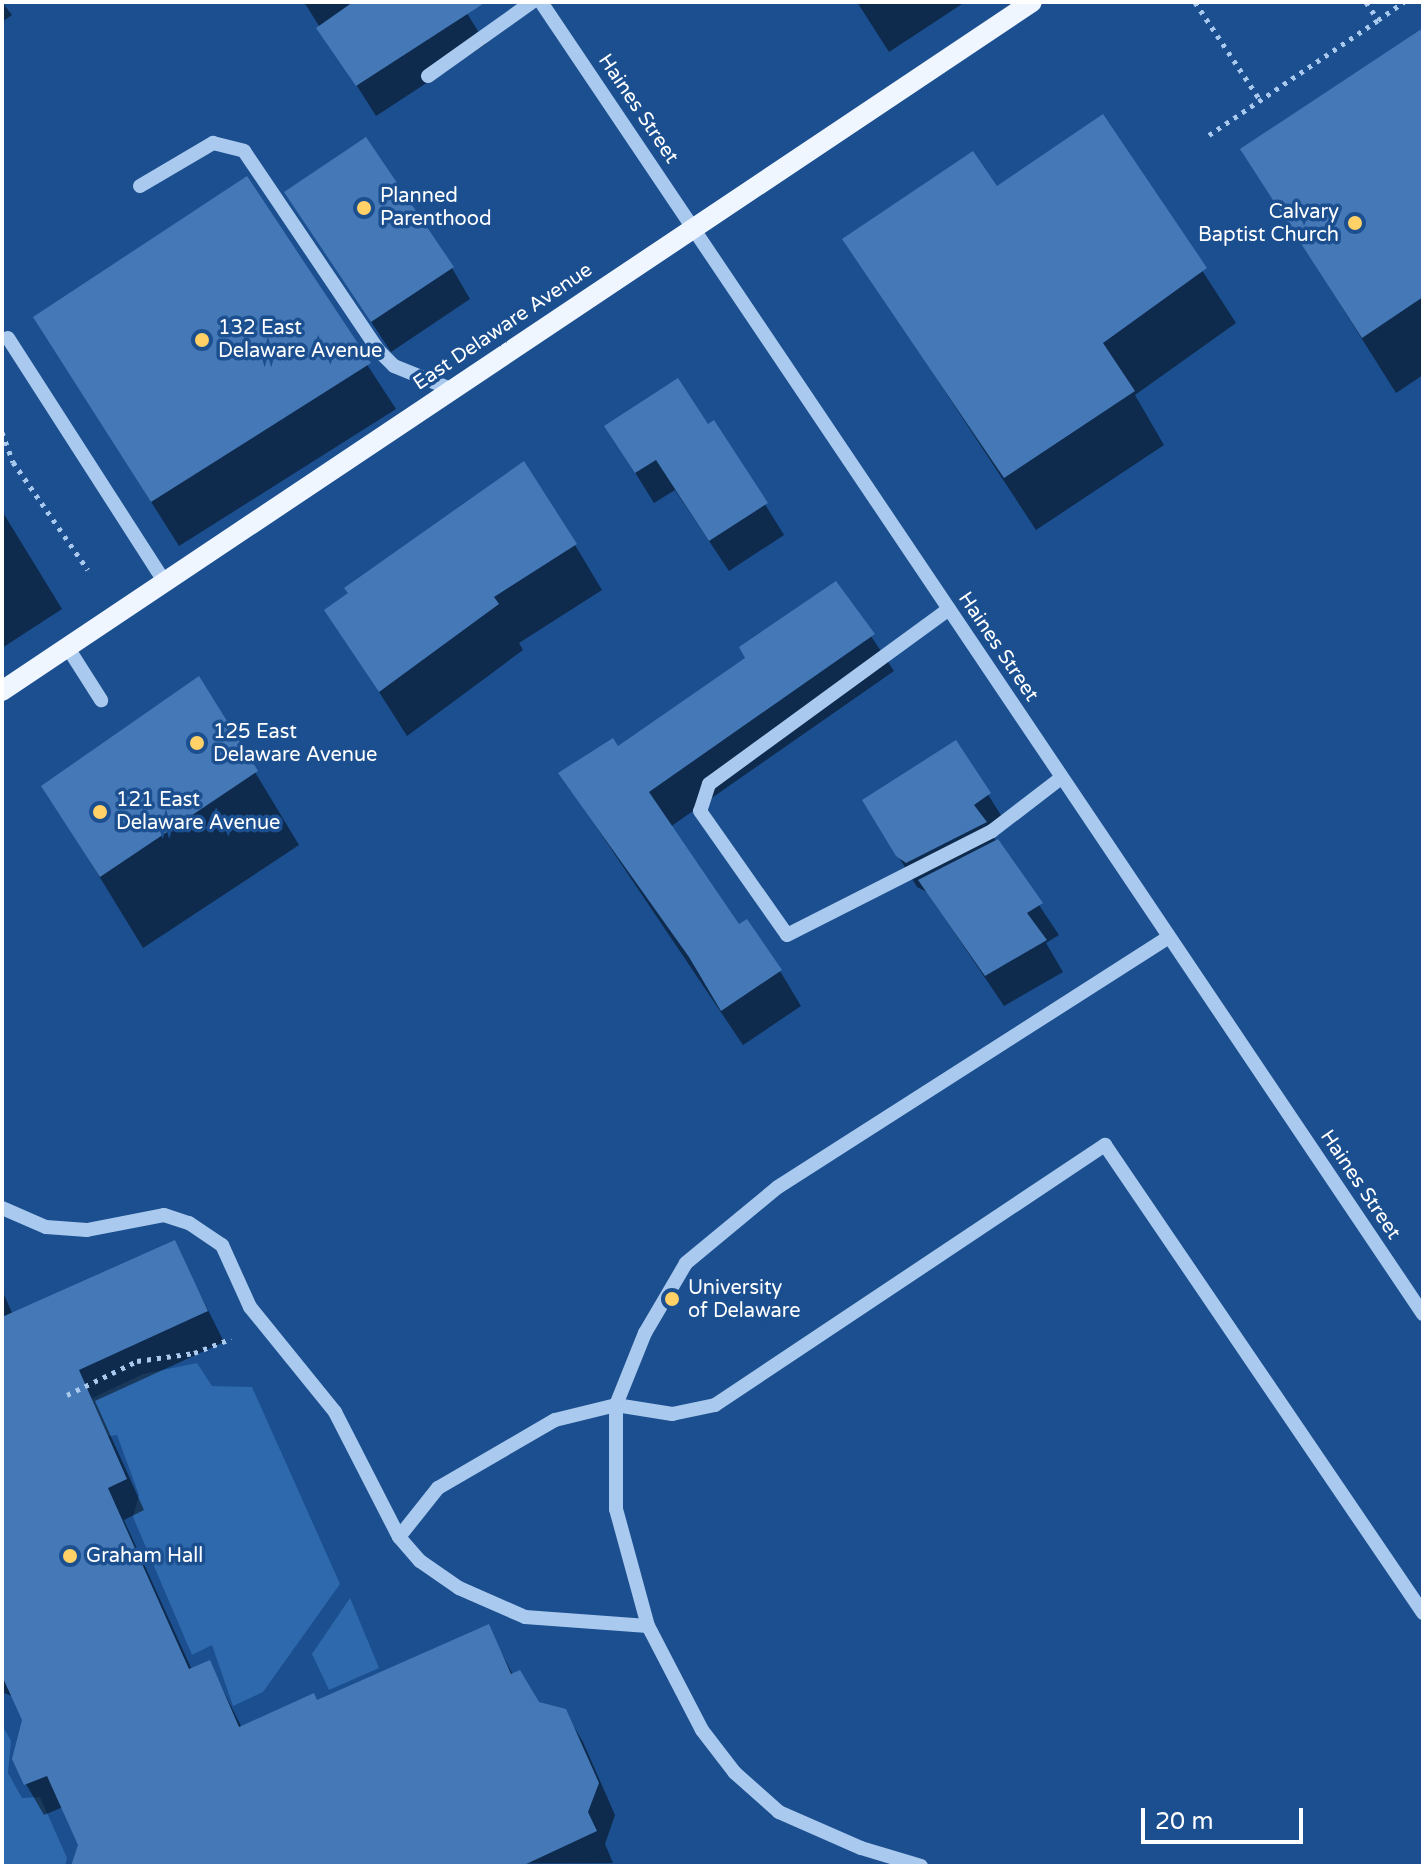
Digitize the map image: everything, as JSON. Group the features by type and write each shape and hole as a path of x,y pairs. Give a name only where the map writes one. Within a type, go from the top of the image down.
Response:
{"main road":[{"name":"East Delaware Avenue","path":"2,691 1032,2"}],"street":[{"path":"428,76 532,2"},
{"name":"Haines Street","path":"541,2 1423,1314"},
{"path":"140,186 213,143 244,151 379,351 394,366 453,390"},
{"path":"8,338 165,583"},
{"path":"949,609 709,784 700,811 787,935 992,831 1061,778"},
{"path":"68,648 101,700"},
{"path":"921,1866 861,1848 779,1812 735,1773 702,1730 648,1626 616,1509 616,1405 645,1333 686,1263 778,1187 1169,937"},
{"path":"399,1537 438,1488 555,1420 616,1405 672,1414 715,1405 1105,1145 1423,1613"},
{"path":"2,1208 46,1227 87,1230 164,1215 189,1223 222,1245 250,1307 335,1412 399,1537 420,1561 459,1588 525,1617 648,1626"}],"path":[{"path":"1195,2 1260,100"},
{"path":"1366,2 1378,20"},
{"path":"1209,135 1404,2"},
{"path":"2,432 13,462 88,570"},
{"path":"67,1395 137,1361 194,1353 238,1336"}],"shaded area":[{"path":"197,1363 212,1386 252,1387 340,1584 263,1692 233,1706 212,1645 192,1655 133,1517 139,1495 117,1435 96,1438 80,1404 143,1374"},
{"path":"350,1598 379,1668 329,1690 312,1654"},
{"path":"2,1725 11,1741 8,1773 22,1798 40,1797 67,1858 65,1866 2,1866"}],"building":[{"path":"353,2 486,2 356,86 316,28"},
{"name":"Calvary Baptist Church","path":"1423,28 1423,297 1362,338 1240,149"},
{"path":"1103,114 1207,268 1103,343 1135,391 1004,478 842,239 973,151 997,186"},
{"name":"Planned Parenthood","path":"366,137 454,267 371,322 284,192"},
{"name":"132 East Delaware Avenue","path":"247,176 371,363 151,502 33,317"},
{"path":"678,378 708,424 714,420 768,503 709,541 656,460 635,473 604,426"},
{"path":"524,461 577,544 494,597 499,604 379,692 324,610 348,593 344,588"},
{"path":"836,581 875,634 649,792 739,924 747,919 782,970 721,1011 689,957 558,773 613,738 618,746 745,658 739,647"},
{"path":"199,676 258,771 100,877 41,786"},
{"path":"956,740 991,793 974,805 987,822 906,863 896,856 862,800"},
{"path":"998,839 1043,903 1027,913 1047,940 985,976 918,880"},
{"name":"Graham Hall","path":"175,1240 208,1311 79,1370 127,1479 108,1488 189,1669 210,1660 239,1727 314,1693 317,1700 489,1624 511,1674 520,1670 539,1702 566,1709 599,1783 588,1812 597,1831 522,1866 71,1866 78,1845 47,1776 24,1785 12,1759 22,1720 2,1676 2,1317"}],"place":[{"name":"Planned Parenthood","path":"364,208"},
{"name":"Calvary Baptist Church","path":"1355,223"},
{"name":"132 East Delaware Avenue","path":"202,340"},
{"name":"125 East Delaware Avenue","path":"197,743"},
{"name":"121 East Delaware Avenue","path":"100,812"},
{"name":"University of Delaware","path":"672,1299"},
{"name":"Graham Hall","path":"70,1556"}]}
